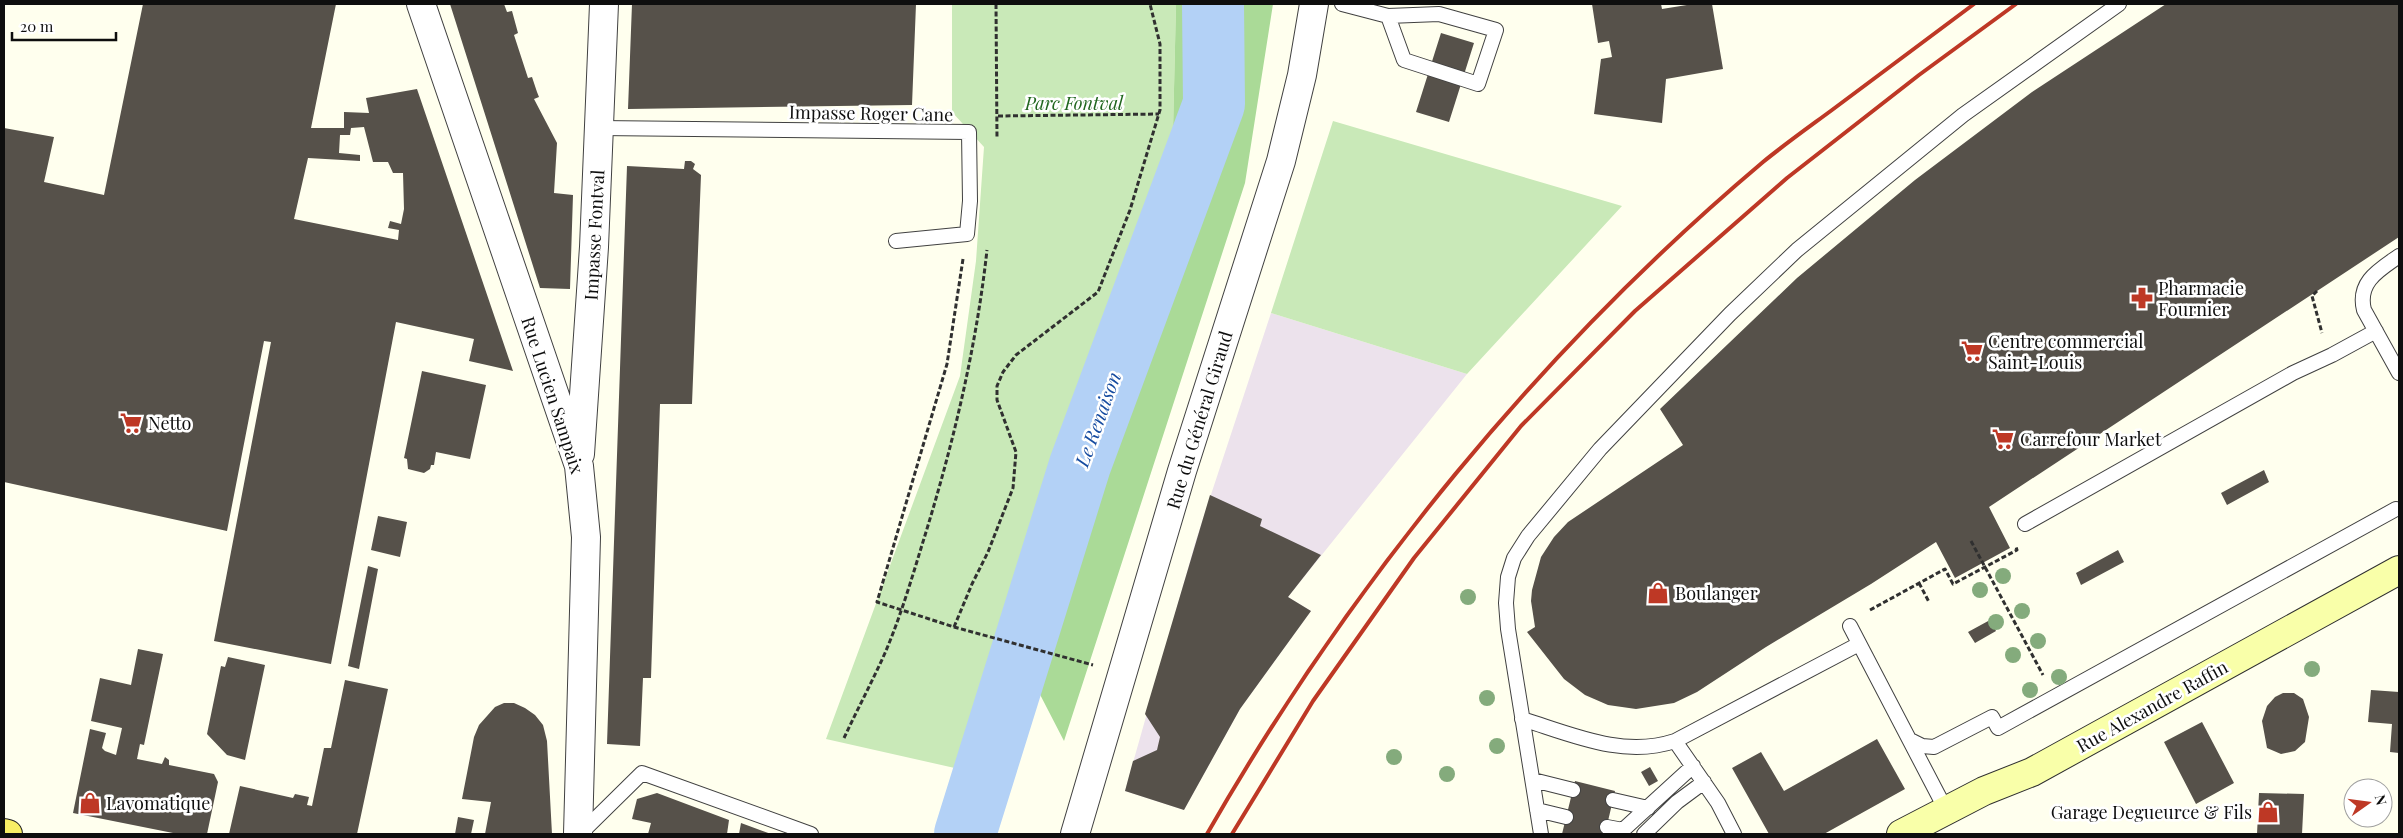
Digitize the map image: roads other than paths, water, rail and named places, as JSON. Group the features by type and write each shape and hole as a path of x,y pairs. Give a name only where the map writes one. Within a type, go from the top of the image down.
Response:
{"main road":[{"name":"Rue Alexandre Raffin","path":"1901,834 1984,791 2032,772 2399,570"},
{"path":"4,833 8,834"}],"street":[{"name":"Rue Lucien Sampaix","path":"421,4 580,466 586,537 579,834"},
{"name":"Impasse Fontval","path":"580,466 594,247 604,4"},
{"name":"Rue du Général Giraud","path":"1075,834 1182,471 1281,162 1302,75 1314,4"}],"lane":[{"path":"1342,4 1388,16 1439,14 1496,30 1478,84 1404,60 1388,16"},
{"path":"1541,834 1508,629 1506,604 1508,577 1514,558 1528,536 1600,449 1730,314 1798,250 1963,115 2119,4"},
{"name":"Impasse Roger Cane","path":"599,128 969,132 970,201 967,234 896,241"},
{"path":"2399,256 2371,277 2363,292 2362,301 2364,310 2399,374"},
{"path":"2025,524 2293,372 2332,355 2376,331"},
{"path":"1912,741 1922,746 1934,747 1992,717 1998,728 2396,509"},
{"path":"1850,626 1912,741 1929,781 1946,810"},
{"path":"1522,719 1611,746 1651,747 1676,741 1859,644"},
{"path":"1676,741 1718,803 1734,834"},
{"path":"1607,826 1623,830 1693,766"},
{"path":"579,834 642,773 811,834"},
{"path":"1533,780 1573,790"},
{"path":"1644,834 1677,802 1704,782"},
{"path":"1613,800 1648,808"},
{"path":"1537,810 1566,817"}],"waterway":[{"name":"Le Renaison","path":"965,834 1080,465 1214,104 1213,4"}],"railway":[{"path":"1207,834 1263,740 1324,649 1388,560 1456,474 1527,391 1602,311 1681,234 1763,162 1974,4"},
{"path":"1232,834 1313,701 1414,558 1521,426 1635,311 1787,178 1919,75 2016,4"}],"place":[{"name":"Pharmacie Fournier","path":"2142,298"},
{"name":"Centre commercial Saint-Louis","path":"1972,351"},
{"name":"Netto","path":"131,423"},
{"name":"Carrefour Market","path":"2003,439"},
{"name":"Boulanger","path":"1658,593"},
{"name":"Lavomatique","path":"90,803"},
{"name":"Garage Degueurce & Fils","path":"2268,812"}],"park label":[{"name":"Parc Fontval","path":"1074,103"}]}
